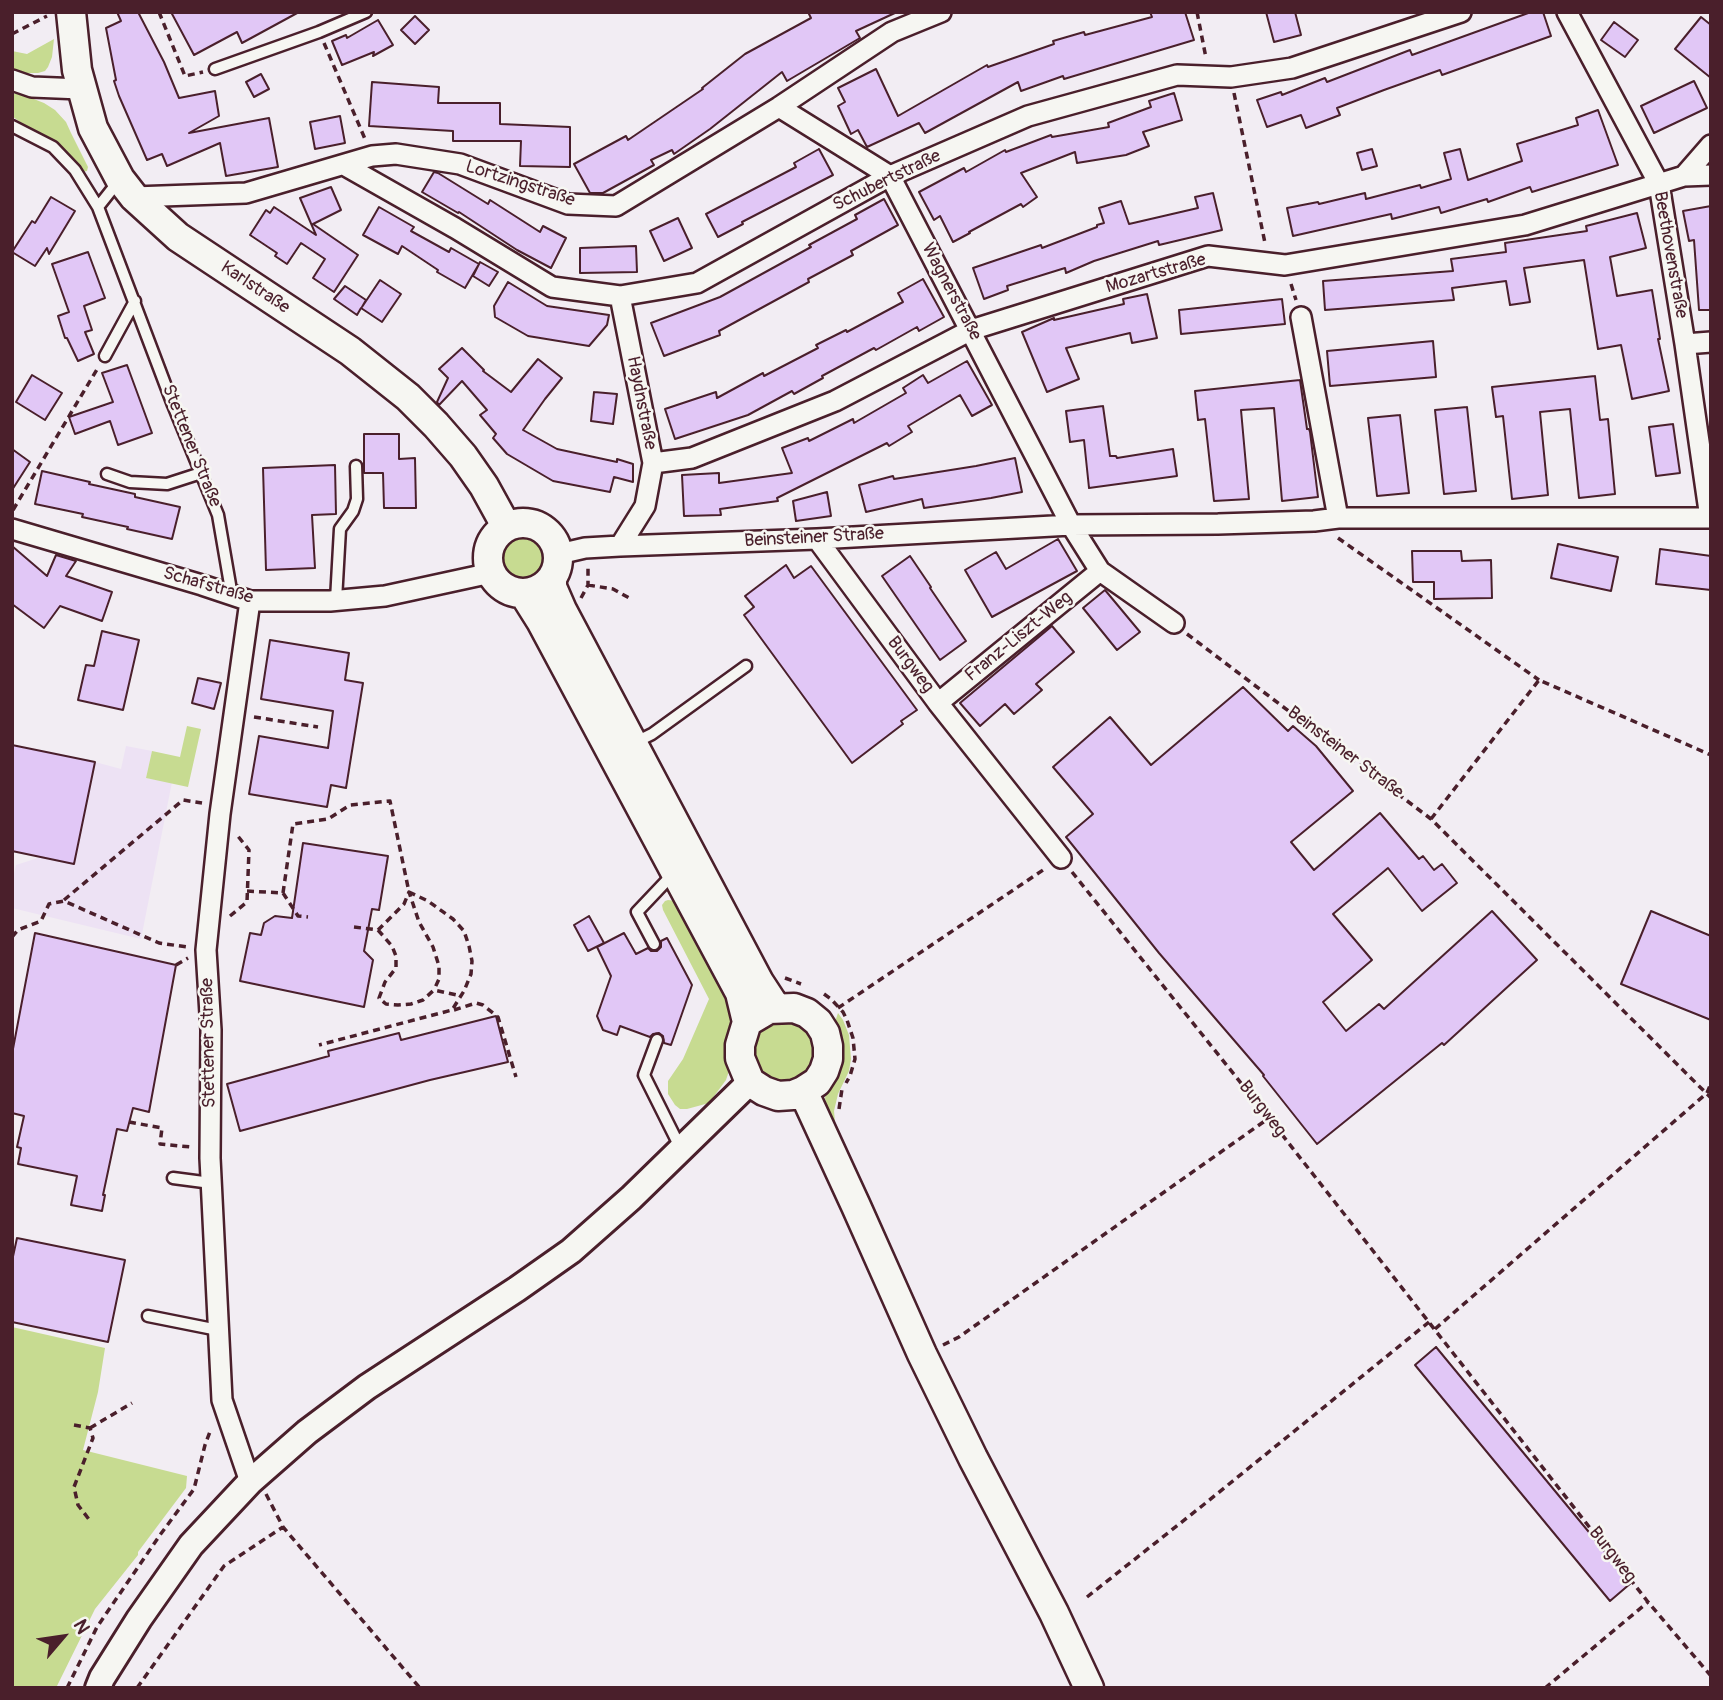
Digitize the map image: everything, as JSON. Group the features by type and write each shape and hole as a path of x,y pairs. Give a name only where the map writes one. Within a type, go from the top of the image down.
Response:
{"main road":[{"name":"Karlstraße","path":"71,12 77,71 93,128 127,188 178,237 350,351 408,397 463,456 484,486 506,526"},
{"path":"555,566 546,585 524,594 505,588 497,582 491,573 488,551 492,540 506,526 520,522 541,527 556,543 555,566 552,587 562,610 759,982 776,1008"},
{"path":"524,594 740,993 747,1022 740,1045 740,1058 750,1082 778,1096 793,1095 817,1082 828,1059 825,1033 818,1022 807,1013 794,1008 769,1009 747,1022"},
{"path":"803,1091 922,1354 1054,1613 1089,1688"}],"street":[{"name":"Lortzingstraße","path":"127,188 246,193 372,156 396,154 460,164 568,204 616,206 779,107 892,32 941,12"},
{"name":"Schubertstraße","path":"344,165 552,287 620,296 697,283 890,176 1028,116 1177,75 1231,77 1292,68 1461,12"},
{"name":"Beethovenstraße","path":"1567,12 1659,184 1710,518"},
{"path":"12,80 32,87 81,89"},
{"path":"779,107 890,176"},
{"path":"1685,176 1711,145"},
{"name":"Mozartstraße","path":"653,463 692,458 835,401 971,330 1208,256 1277,264 1525,225 1685,176 1711,175"},
{"name":"Wagnerstraße","path":"890,176 1070,525"},
{"name":"Haydnstraße","path":"620,296 653,463 645,506 620,546"},
{"path":"1301,317 1338,518"},
{"path":"1685,344 1711,342"},
{"name":"Beinsteiner Straße","path":"555,566 585,548 1070,525 1218,524 1338,518 1710,518"},
{"path":"1070,525 1100,571 1174,624"},
{"name":"Schafstraße","path":"12,528 241,599 336,600 385,596 491,573"},
{"name":"Burgweg","path":"817,539 938,703 1061,858"},
{"name":"Franz-Liszt-Weg","path":"938,703 1100,571"},
{"name":"Stettener Straße","path":"241,599 234,714 220,811 207,942 211,1030 211,1183 222,1400 253,1480"},
{"path":"99,1688 139,1619 191,1545 253,1480 307,1432 367,1387 571,1251 631,1198 750,1082"}],"lane":[{"path":"215,69 319,32 366,12"},
{"name":"Stettener Straße","path":"16,132 53,147 75,170 98,207 218,515 241,599"},
{"path":"98,207 127,188"},
{"path":"105,356 135,301"},
{"path":"336,600 340,529 353,511 357,499 356,466"},
{"path":"107,474 130,482 167,484 201,473"},
{"path":"634,743 652,734 746,666"},
{"path":"654,944 637,912 676,872"},
{"path":"657,1040 644,1075 681,1150"},
{"path":"173,1178 211,1183"},
{"path":"148,1316 218,1329"}],"path":[{"path":"12,34 53,12"},
{"path":"159,12 185,76 215,69"},
{"path":"1197,12 1209,76"},
{"path":"319,32 372,156"},
{"path":"1231,77 1277,264 1301,317"},
{"path":"12,512 105,356"},
{"path":"1314,521 1539,680 1711,755"},
{"path":"579,601 588,584 589,568"},
{"path":"588,584 613,589 631,599"},
{"name":"Beinsteiner Straße","path":"1174,624 1431,819 1709,1095"},
{"path":"1431,819 1539,680"},
{"path":"234,714 318,727"},
{"path":"12,937 18,930 41,921 49,904 64,901 183,800 220,811 249,850 247,902 207,942 159,943 64,901"},
{"path":"308,917 298,916 283,893 293,824 328,818 350,805 390,801 409,892 439,966 439,979 434,990 423,1000 411,1004 386,1004 379,998 385,982 396,968 396,956 392,946 378,930 354,927"},
{"path":"839,1007 1061,858"},
{"name":"Burgweg","path":"1061,858 1269,1118 1648,1602 1711,1676"},
{"path":"247,891 283,893"},
{"path":"378,930 404,904 409,892"},
{"path":"409,892 428,901 453,919 464,931 472,961 471,974 452,1010"},
{"path":"434,990 461,996"},
{"path":"319,1045 476,1003 498,1017 516,1077"},
{"path":"1435,1329 1709,1095 1711,1083"},
{"path":"922,1354 959,1337 1269,1118"},
{"path":"129,1122 163,1128 160,1144 210,1148"},
{"path":"1087,1597 1429,1322"},
{"path":"67,1688 97,1627 194,1489 205,1445 222,1400"},
{"path":"74,1425 90,1428 132,1402"},
{"path":"90,1428 93,1438 74,1487 78,1505 91,1522"},
{"path":"253,1480 283,1527 420,1688"},
{"path":"137,1688 224,1566 283,1527"},
{"path":"1545,1688 1648,1602"}],"shaded area":[{"path":"126,746 152,751 146,778 172,782 141,939 12,908 12,882 16,865 41,857 74,863 95,762 121,769"}],"green space":[{"path":"54,39 52,57 45,71 23,73 12,69 12,51 27,54"},
{"path":"12,93 44,103 55,110 66,122 88,167 87,171 83,172 58,143 12,116"},
{"path":"524,534 541,541 548,558 541,575 524,582 507,575 500,558 507,541"},
{"path":"187,726 201,729 188,787 146,778 152,751 180,757"},
{"path":"668,900 676,901 735,1003 726,1080 709,1103 687,1109 680,1109 675,1105 668,1094 668,1081 683,1059 709,999 663,910 662,905"},
{"path":"838,1013 849,1035 851,1059 849,1071 838,1094 833,1123 825,1099"},
{"path":"797,1019 815,1035 815,1069 786,1088 755,1074 749,1041 763,1023"},
{"path":"12,1327 105,1348 98,1392 83,1450 187,1476 186,1488 95,1609 56,1688 12,1688"}],"building":[{"path":"117,12 138,12 179,98 215,91 219,116 189,133 269,118 278,167 226,176 220,143 167,166 162,154 147,160 114,81 116,80 106,28 121,21"},
{"path":"171,12 299,12 242,43 237,32 194,55"},
{"path":"808,12 897,12 856,31 860,38 787,81 782,72 674,154 672,150 651,160 654,165 603,193 590,193 574,164 626,136 628,140 703,89 745,54 811,18"},
{"path":"1150,12 1185,12 1194,40 1064,79 1063,76 1021,91 1018,82 925,133 919,123 867,147 858,130 851,134 838,106 845,102 838,88 876,69 898,116 987,65 988,67 1054,44 1053,41 1152,17"},
{"path":"1266,12 1295,12 1301,35 1274,42"},
{"path":"1531,12 1543,12 1551,36 1442,75 1440,70 1384,90 1337,108 1340,115 1306,128 1301,115 1267,127 1257,100 1281,92 1282,95 1325,78 1327,82 1410,50 1412,55"},
{"path":"415,16 429,30 415,44 401,30"},
{"path":"1701,17 1711,25 1711,78 1675,49"},
{"path":"378,20 393,45 373,56 374,52 342,65 332,41 346,35 347,38"},
{"path":"1614,22 1638,40 1625,57 1601,40"},
{"path":"261,74 269,89 254,97 246,82"},
{"path":"1694,81 1707,108 1654,133 1641,106"},
{"path":"372,82 439,87 438,103 500,103 500,124 570,127 570,167 520,166 521,141 453,141 453,131 369,126"},
{"path":"1174,93 1182,120 1143,132 1149,146 1126,155 1077,163 1075,152 1021,173 1037,197 1023,207 1021,204 953,242 940,216 934,220 919,192 964,168 966,172 1005,150 1006,152 1051,135 1052,137 1109,127 1108,123 1151,107 1149,101"},
{"path":"1598,110 1618,165 1532,192 1530,187 1488,202 1487,199 1441,213 1439,207 1392,219 1391,214 1293,236 1287,208 1318,202 1319,204 1365,193 1366,199 1451,179 1444,153 1460,149 1468,180 1522,161 1517,144 1578,125 1576,118"},
{"path":"340,116 345,143 315,149 310,122"},
{"path":"819,149 833,175 718,237 706,214 796,167 794,163"},
{"path":"1372,149 1377,166 1362,170 1357,153"},
{"path":"434,172 488,204 490,200 540,232 543,226 566,238 551,268 422,192"},
{"path":"331,187 341,210 313,224 358,255 334,292 313,278 325,259 301,243 287,264 275,256 277,253 250,235 266,210 270,213 274,207 316,235 300,198"},
{"path":"1213,193 1222,230 1159,245 1158,241 1094,261 1066,273 1065,268 1007,286 1008,290 984,299 973,268 1041,245 1042,248 1097,227 1104,223 1099,208 1121,201 1129,224 1198,208 1195,197"},
{"path":"51,197 75,211 49,254 47,248 35,266 12,252"},
{"path":"884,199 898,225 851,251 853,255 808,279 809,282 719,331 720,335 664,356 651,323 720,297 811,247 809,245 857,219 855,215"},
{"path":"1711,206 1711,310 1699,310 1694,240 1689,241 1683,211"},
{"path":"379,207 414,227 411,231 449,252 451,248 479,264 465,288 437,272 438,270 402,246 398,254 363,235"},
{"path":"1637,213 1646,248 1610,257 1617,296 1652,290 1658,339 1669,391 1632,399 1621,345 1598,349 1584,260 1524,268 1530,302 1510,305 1506,281 1452,288 1454,300 1325,310 1323,281 1453,271 1451,259 1506,252 1505,243 1587,231 1586,226"},
{"path":"678,218 692,248 664,261 650,231"},
{"path":"636,246 637,272 580,273 580,248"},
{"path":"88,252 105,298 84,306 92,330 85,332 94,354 78,361 65,338 58,316 69,312 52,264"},
{"path":"480,262 498,272 489,286 473,276"},
{"path":"923,279 944,317 919,331 917,327 876,350 874,348 794,394 792,391 748,415 675,439 665,409 716,392 717,398 763,373 764,376 818,348 816,345 903,302 898,293"},
{"path":"380,280 401,294 382,322 361,308 357,315 334,299 345,286 366,300 362,307"},
{"path":"508,282 547,306 609,315 607,325 589,346 528,336 495,317 494,306"},
{"path":"1147,294 1157,338 1132,343 1130,333 1066,348 1079,379 1047,392 1022,332 1054,318 1124,304 1123,299"},
{"path":"1282,299 1285,324 1181,334 1179,310"},
{"path":"1433,341 1436,377 1330,386 1327,351"},
{"path":"462,348 483,371 511,392 538,359 562,378 523,430 557,449 633,464 633,482 614,477 610,492 553,481 507,454 493,438 496,434 480,415 487,410 462,381 439,405 437,402 448,378 439,369"},
{"path":"967,361 992,405 972,416 960,395 908,426 912,432 889,446 887,443 777,498 778,501 720,509 721,515 684,516 682,475 719,473 719,483 792,473 782,448 808,438 809,441 853,419 854,423 906,393 903,388 923,375 928,383"},
{"path":"127,365 152,433 118,445 110,421 75,434 69,417 113,402 102,373"},
{"path":"32,375 62,393 45,420 16,402"},
{"path":"1595,376 1600,420 1608,419 1615,494 1579,498 1570,409 1540,412 1548,495 1512,499 1503,416 1496,417 1492,387"},
{"path":"1300,380 1318,497 1282,501 1274,408 1241,410 1249,499 1214,501 1205,419 1198,420 1195,391"},
{"path":"594,392 617,394 613,424 591,421"},
{"path":"1103,406 1110,456 1117,458 1173,449 1177,476 1089,488 1084,440 1070,442 1066,411"},
{"path":"1467,407 1476,491 1444,494 1435,410"},
{"path":"1400,415 1409,493 1377,496 1368,418"},
{"path":"1673,424 1680,473 1656,476 1649,427"},
{"path":"364,434 399,434 399,459 415,458 416,508 384,508 383,473 364,473"},
{"path":"12,449 30,462 12,490"},
{"path":"1015,458 1022,492 924,508 922,499 866,512 859,485 893,476 894,479"},
{"path":"335,465 336,514 312,515 315,568 266,570 263,468"},
{"path":"42,471 180,507 172,539 82,517 83,514 35,504"},
{"path":"827,492 831,516 796,521 793,501"},
{"path":"1058,539 1077,571 992,617 965,570 996,552 1006,569"},
{"path":"1558,544 1618,557 1611,591 1551,578"},
{"path":"12,546 47,576 56,555 76,561 66,576 112,592 102,621 60,606 44,628 12,604"},
{"path":"1660,549 1711,556 1711,590 1656,584"},
{"path":"1412,551 1461,551 1462,561 1491,560 1492,598 1434,599 1434,582 1413,582"},
{"path":"910,556 966,641 940,660 882,576"},
{"path":"786,565 794,578 811,566 917,710 852,763 744,615 754,607 745,596"},
{"path":"1105,590 1140,632 1117,650 1083,608"},
{"path":"1052,626 1074,652 1036,684 1042,690 1014,714 1005,704 980,726 960,703"},
{"path":"102,631 139,640 123,710 78,700 86,665 94,666"},
{"path":"270,640 349,653 345,680 363,683 346,788 331,785 327,807 249,794 259,736 328,748 333,711 261,699"},
{"path":"198,678 221,683 214,709 192,703"},
{"path":"1243,687 1288,731 1293,726 1316,746 1353,791 1291,842 1314,870 1380,813 1419,859 1423,856 1434,870 1442,864 1457,883 1422,911 1388,868 1333,914 1372,960 1323,1002 1346,1031 1379,1004 1384,1009 1492,911 1537,960 1444,1045 1442,1043 1317,1144 1264,1075 1159,953 1066,837 1093,814 1053,767 1110,717 1151,765"},
{"path":"12,745 95,762 74,864 12,851"},
{"path":"303,843 388,856 379,910 372,909 364,951 373,960 364,1007 240,981 250,933 261,935 264,923 275,916 292,918"},
{"path":"1651,911 1711,936 1711,1020 1621,984"},
{"path":"589,916 604,943 588,951 574,925"},
{"path":"35,933 176,965 149,1112 133,1108 127,1131 117,1129 102,1211 71,1205 77,1176 18,1164 21,1148 17,1147 24,1116 12,1113 12,1054"},
{"path":"624,933 636,954 648,948 657,951 661,947 661,941 667,938 692,985 671,1045 664,1043 663,1036 659,1033 650,1037 620,1026 617,1035 603,1030 597,1016 611,976 597,947"},
{"path":"496,1016 508,1062 240,1131 227,1084 329,1056 328,1051 399,1033 401,1040"},
{"path":"17,1238 125,1260 108,1342 12,1322 12,1261"},
{"path":"1436,1347 1631,1583 1610,1601 1415,1365"}]}
